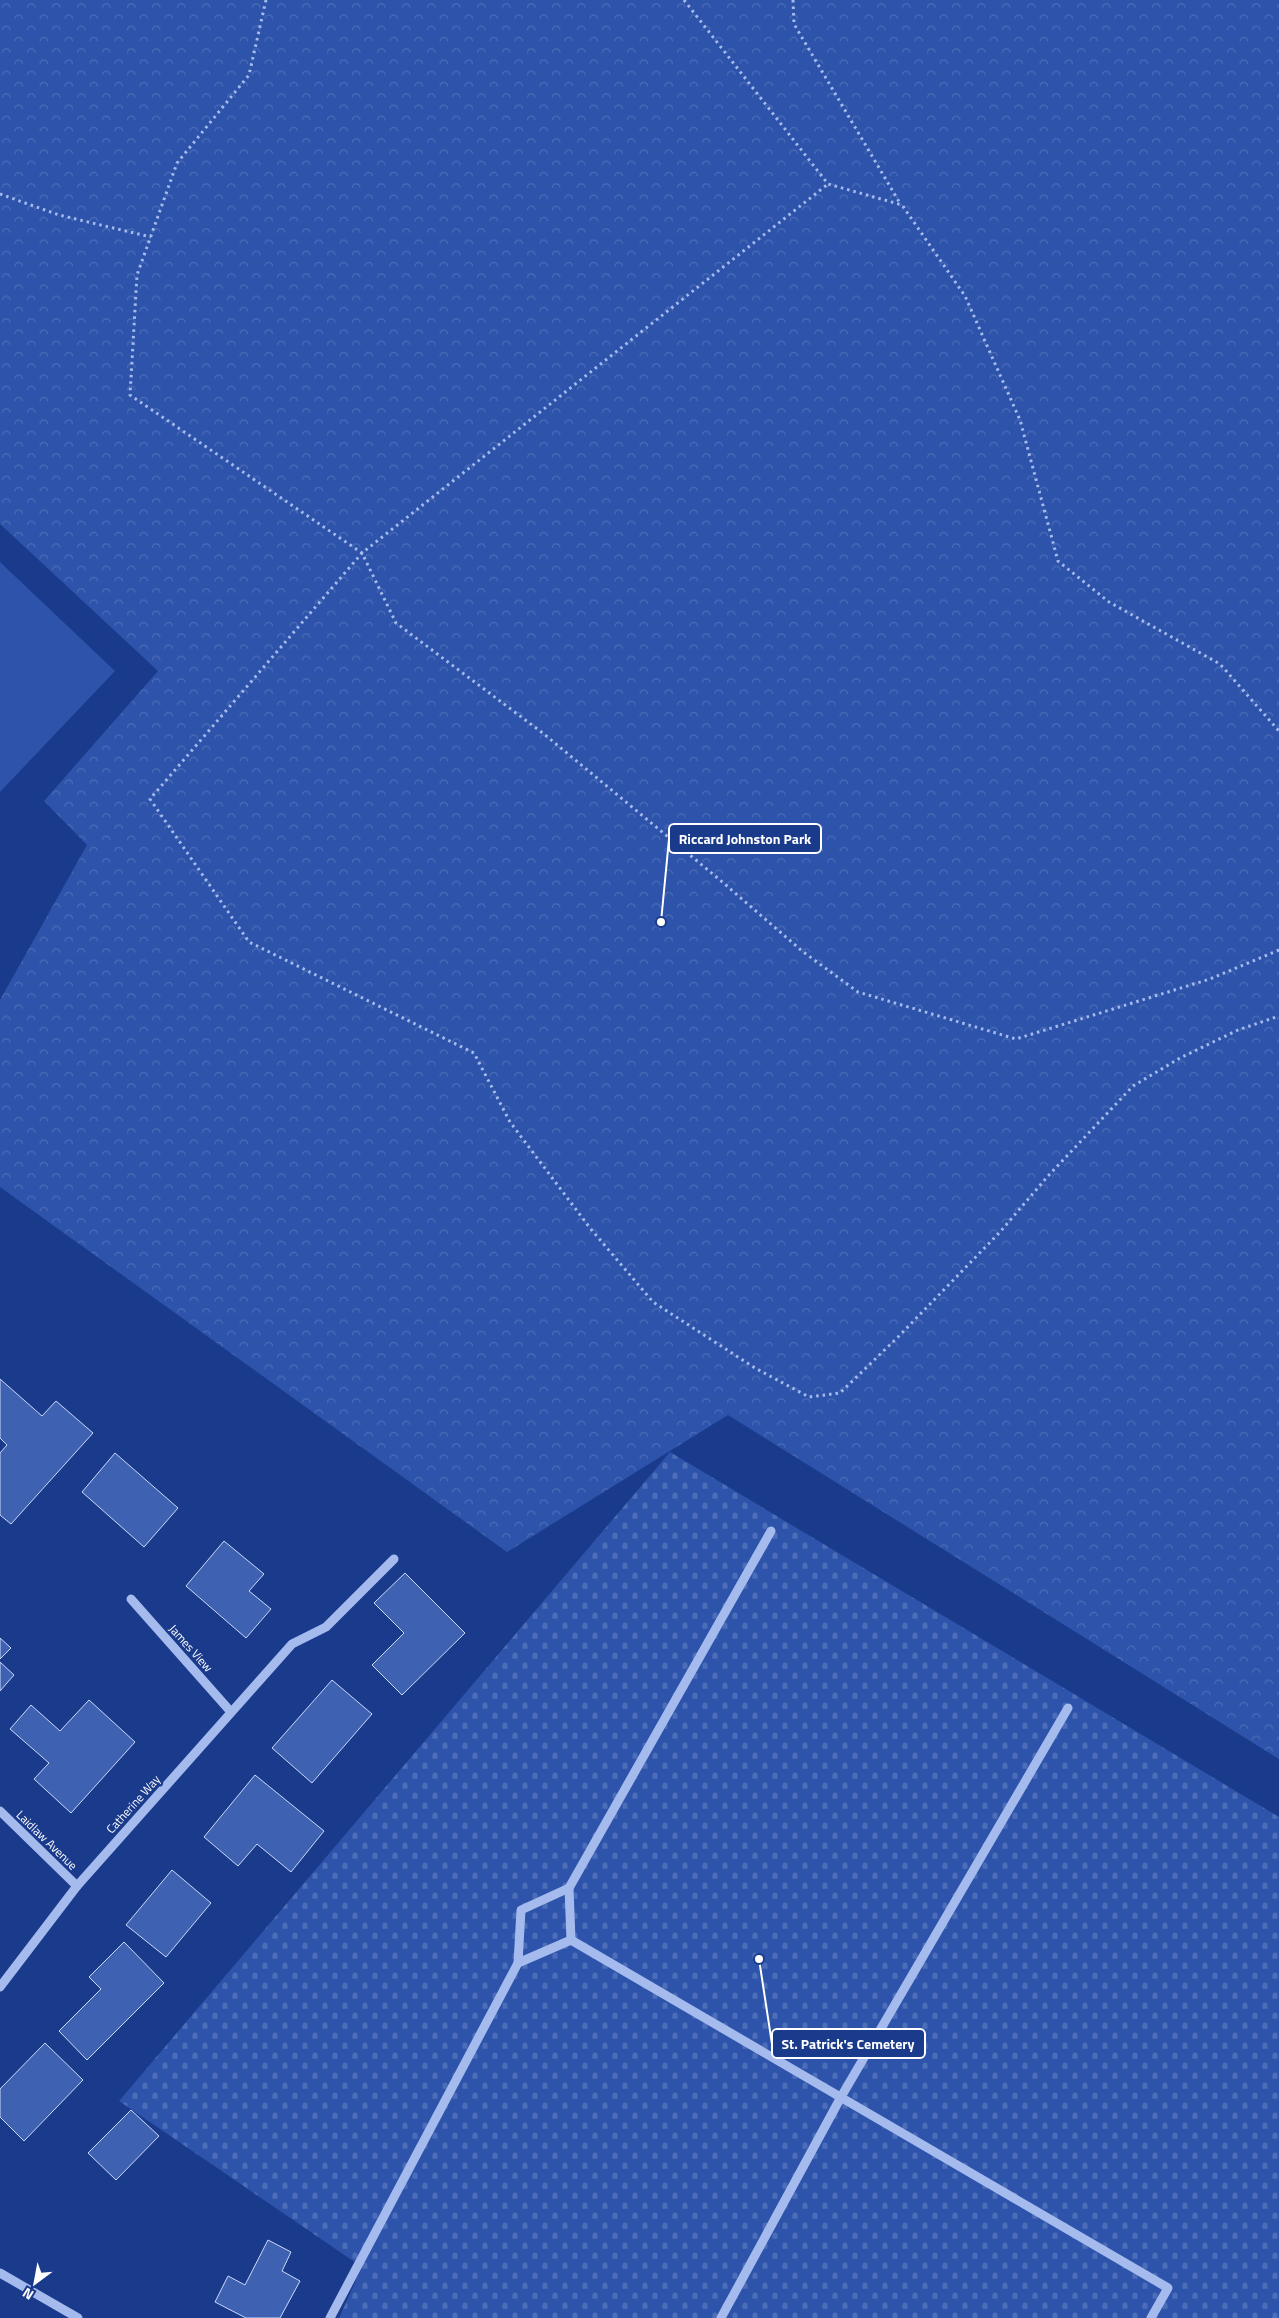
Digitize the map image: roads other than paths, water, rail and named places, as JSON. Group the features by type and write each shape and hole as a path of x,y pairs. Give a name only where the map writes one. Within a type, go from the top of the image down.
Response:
{"street":[{"path":"570,1940 569,1888 771,1531"},
{"name":"Catherine Way","path":"0,1987 77,1886 292,1644 326,1626 394,1559"},
{"name":"James View","path":"131,1599 231,1712"},
{"path":"721,2318 841,2097 1068,1708"},
{"name":"Laidlaw Avenue","path":"0,1811 77,1886"},
{"path":"330,2318 518,1963 521,1910 569,1888"},
{"path":"570,1940 1168,2288 1151,2318"},
{"path":"518,1963 570,1940"},
{"path":"0,2273 78,2318"}],"place":[{"name":"Riccard Johnston Park","path":"661,922"},
{"name":"St. Patrick's Cemetery","path":"759,1959"}]}
